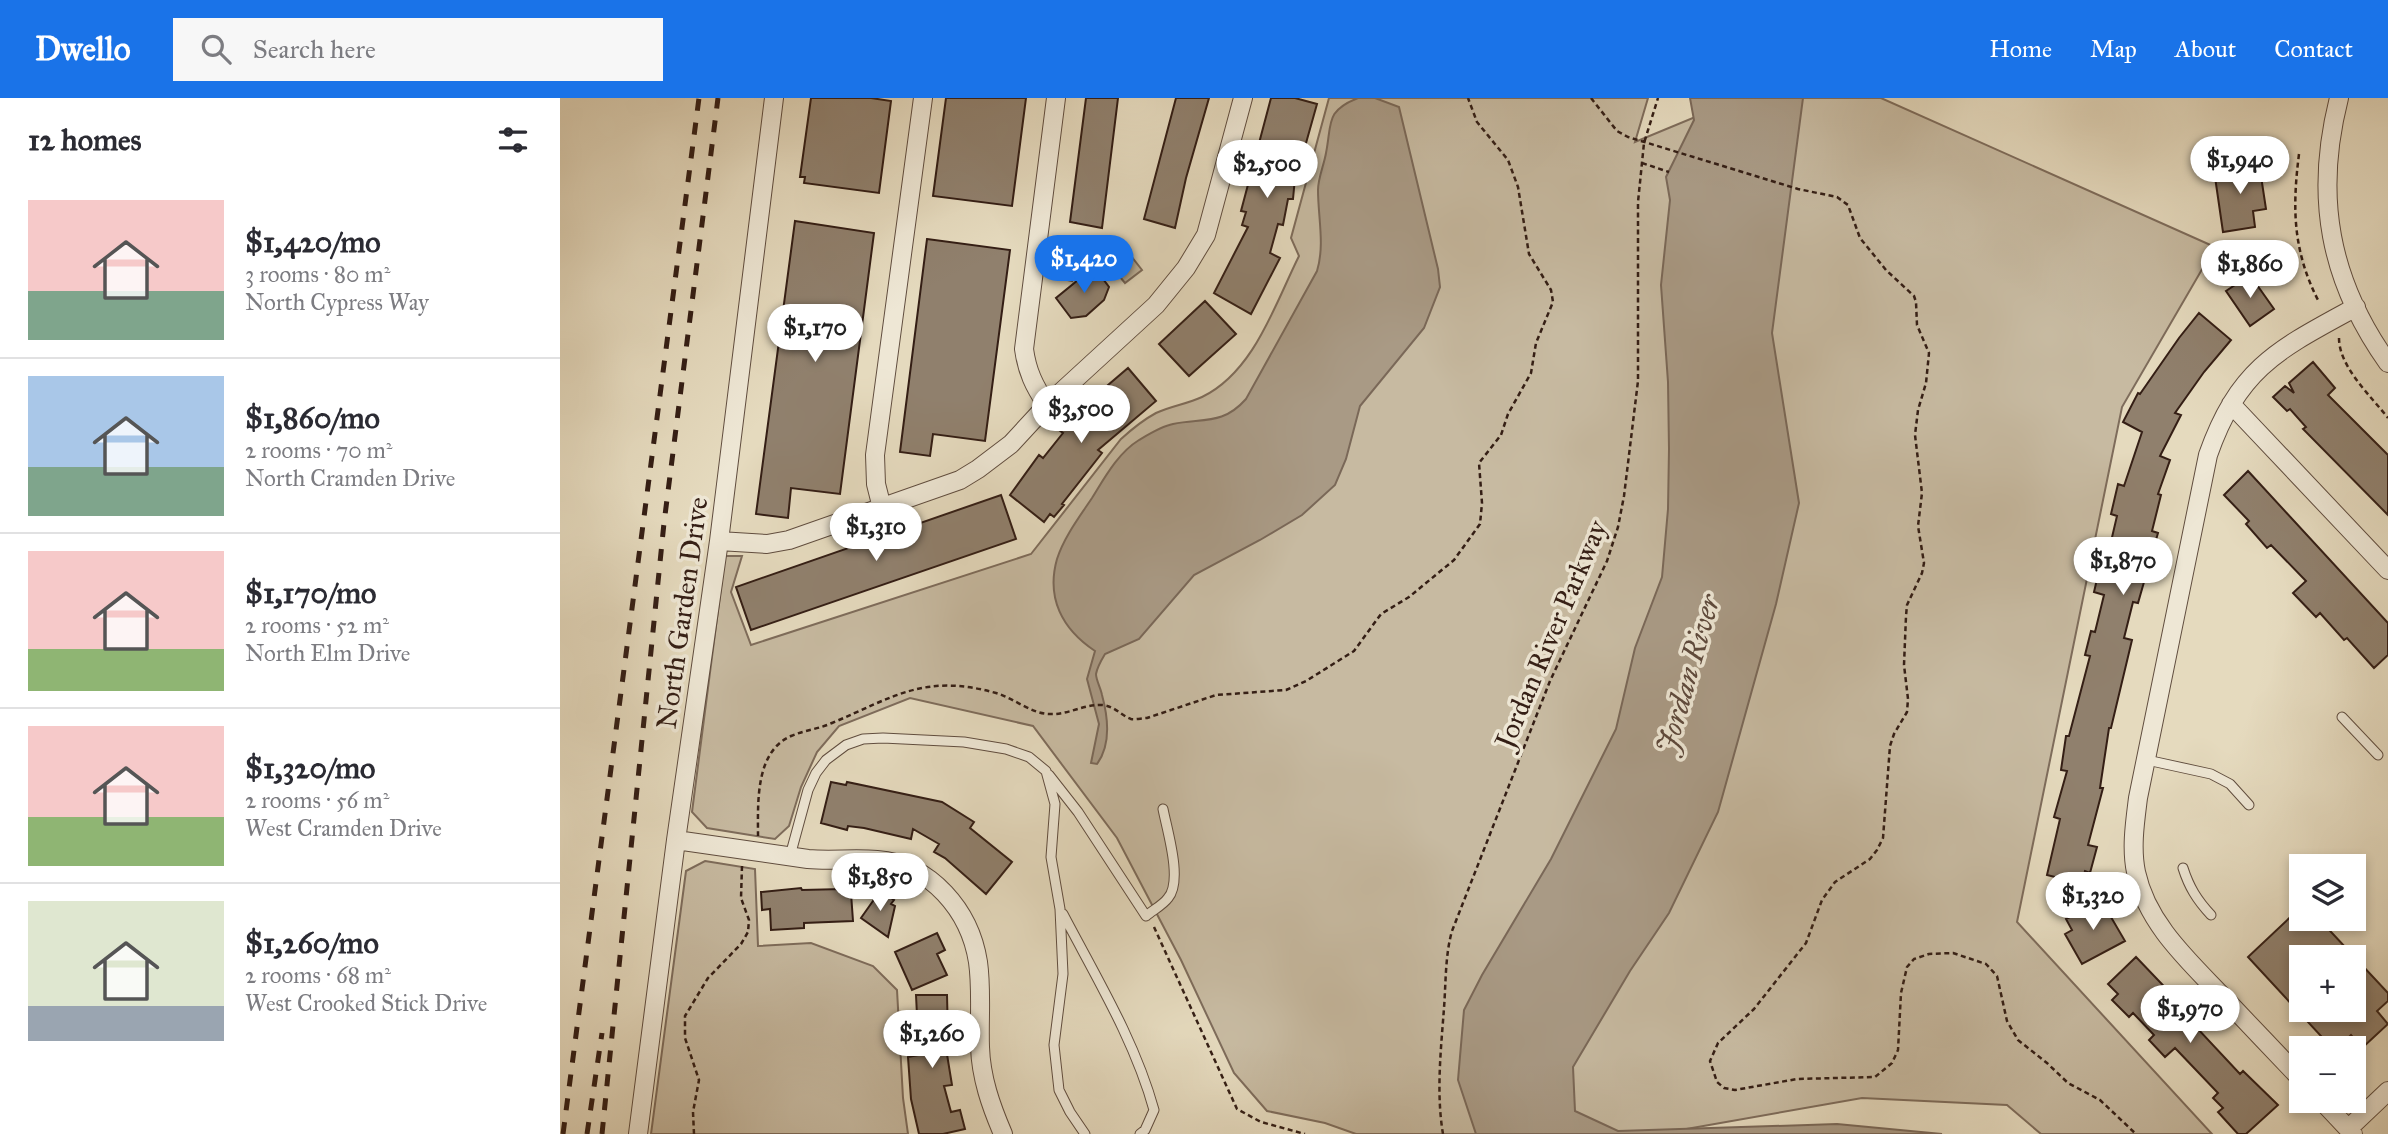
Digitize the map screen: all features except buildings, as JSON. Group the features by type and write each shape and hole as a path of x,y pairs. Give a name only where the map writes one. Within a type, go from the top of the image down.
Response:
{"street":[{"name":"North Garden Drive","path":"638,1134 719,541 774,98"},
{"path":"881,508 876,484 875,455 923,98"},
{"path":"1047,405 1030,376 1024,349 1056,98"},
{"path":"719,541 766,544 789,540 960,480 1011,444 1047,405 1156,305 1186,268 1206,235 1243,98"},
{"path":"2339,98 2330,143 2327,192 2335,258 2356,307 2388,363"},
{"path":"2289,1066 2165,933 2143,897 2136,872 2134,830 2208,454 2216,432 2249,377 2277,353 2356,307"},
{"path":"2231,404 2388,570"},
{"path":"676,841 825,860 879,860 901,864 940,887 956,905 974,942 980,983 980,1049 984,1079 993,1112 1003,1134"},
{"path":"2334,1113 2351,1131 2388,1091"}],"lane":[{"path":"2342,717 2378,755"},
{"path":"790,856 808,790 816,774 826,760 846,745 863,739 883,737 964,742 1006,749 1029,757 1046,771 1078,812 1146,916 1168,899 1174,889 1174,866 1163,809"},
{"path":"2147,760 2211,774 2230,784 2249,805"},
{"path":"1046,771 1055,804 1051,857 1060,909 1063,974 1055,1045 1059,1090 1085,1134"},
{"path":"2183,868 2188,886 2198,902 2211,915"},
{"path":"1060,909 1112,1007 1146,1081 1154,1110 1145,1130 1140,1134"}],"path":[{"path":"1093,705 1112,706 1131,719 1147,718 1216,695 1274,692 1306,681 1354,651 1381,614 1409,597 1454,560 1480,524 1482,503 1479,463 1501,435 1508,414 1531,373 1535,343 1553,302 1551,290 1529,254 1518,187 1508,160 1477,122 1468,98"},
{"path":"1591,98 1617,131 1628,137 1798,189 1837,197 1848,205 1860,238 1916,302 1917,325 1929,353 1915,435 1922,493 1918,526 1924,563 1906,616 1903,665 1907,712 1894,734 1891,746 1883,838 1870,859 1835,882 1822,900 1806,943 1793,961 1754,1009 1718,1043 1710,1060 1712,1073 1724,1088 1735,1090 1797,1079 1875,1077 1892,1063 1898,1051 1900,993 1907,967 1914,959 1929,954 1953,953 1986,964 1997,976 2007,1021 2018,1040 2068,1083 2100,1100 2136,1134"},
{"name":"Jordan River Parkway","path":"1443,1134 1440,1105 1442,1042 1447,957 1452,932 1550,681 1611,550 1622,513 1638,381 1637,231 1642,163 1644,143 1658,98"},
{"path":"2299,154 2294,198 2298,245 2307,280 2319,302"},
{"path":"1642,163 1668,172"},
{"path":"2339,338 2339,350 2388,418"},
{"path":"694,1134 693,1112 699,1080 685,1038 685,1016 708,978 741,944 748,932 749,920 741,898 742,866"},
{"path":"1146,916 1161,939 1237,1109 1261,1122 1305,1134"}],"shaded area":[{"path":"1329,98 1648,98 1635,142 1741,98 1881,98 2215,247 2122,407 2017,922 2212,1134 2041,1134 2007,1105 1862,1098 1658,1134 1356,1134 1325,1123 1267,1111 1234,1073 1181,960 1117,838 1033,726 910,698 839,726 817,752 801,787 789,826 775,839 707,828 692,812 725,556 742,556 731,592 751,645 1031,554 1121,439 1156,413 1202,397 1220,386 1249,354 1299,256 1291,238"},
{"path":"1124,247 1142,270 1125,283 1106,260"},
{"path":"705,861 755,869 758,946 811,943 873,966 897,990 903,1098 908,1134 651,1134 686,871"}],"water":[{"path":"1358,98 1375,98 1399,107 1438,269 1440,287 1424,328 1360,406 1346,459 1335,485 1302,515 1194,575 1139,639 1105,654 1096,674 1106,712 1105,748 1097,764 1091,763 1099,724 1087,679 1095,651 1066,623 1055,599 1054,573 1060,551 1107,474 1131,445 1169,425 1221,417 1246,399 1317,271 1321,241 1318,185 1330,126 1340,108"},
{"name":"Jordan River","path":"1690,98 1803,98 1772,333 1799,503 1776,604 1718,812 1669,913 1630,971 1573,1067 1575,1111 1618,1131 1837,1124 1942,1134 1476,1134 1458,1080 1464,1010 1551,859 1616,729 1635,648 1662,577 1668,509 1669,449 1668,382 1661,285 1670,200 1666,177 1694,120"},
{"path":"1062,249 1075,251 1072,281 1058,278"}],"railway":[{"path":"563,1134 699,98"},
{"path":"602,1134 664,523 718,98"},
{"path":"587,1134 602,1033"}]}
